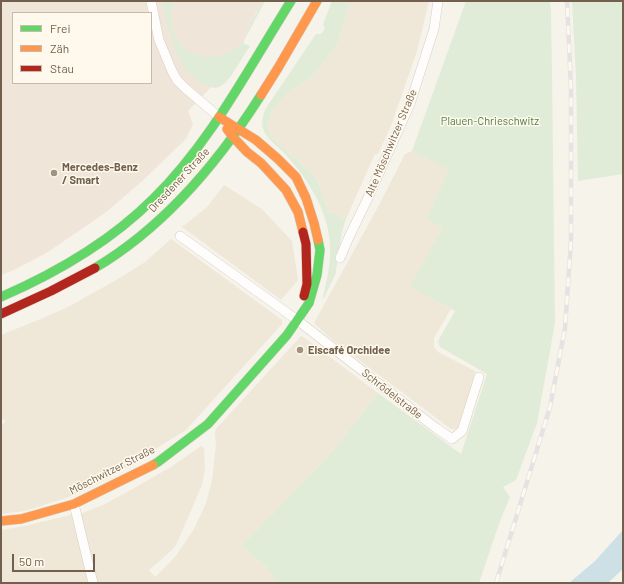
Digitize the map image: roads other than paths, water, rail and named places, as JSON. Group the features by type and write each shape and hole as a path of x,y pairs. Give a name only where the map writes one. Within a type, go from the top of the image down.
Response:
{"main road":[{"path":"1,297 16,291 70,262 123,225 152,199 180,168 219,117 242,83 277,21 291,1"},
{"name":"Dresdener Straße","path":"1,314 75,279 104,262 154,225 176,204 233,137 262,94 316,1"},
{"name":"Möschwitzer Straße","path":"1,521 21,519 74,504 158,462 208,424 288,335 309,304 317,275 320,250 314,223 306,198 296,178 278,159 239,128 219,117"},
{"name":"Möschwitzer Straße","path":"219,117 233,137 247,152 261,163 286,190 298,212 306,244 307,284 297,320"}],"street":[{"path":"152,1 159,40 177,80 219,117"},
{"name":"Alte Möschwitzer Straße","path":"340,258 410,104 434,29 438,1"},
{"name":"Schrödelstraße","path":"180,236 297,320 452,439 462,431 479,377"},
{"path":"74,504 93,583"}],"railway":[{"path":"496,583 550,407 565,328 571,241 571,89 567,1"}],"place":[{"name":"Mercedes-Benz / Smart","path":"54,173"},
{"name":"Eiscafé Orchidee","path":"300,350"}],"park label":[{"name":"Plauen-Chrieschwitz","path":"490,121"}]}
